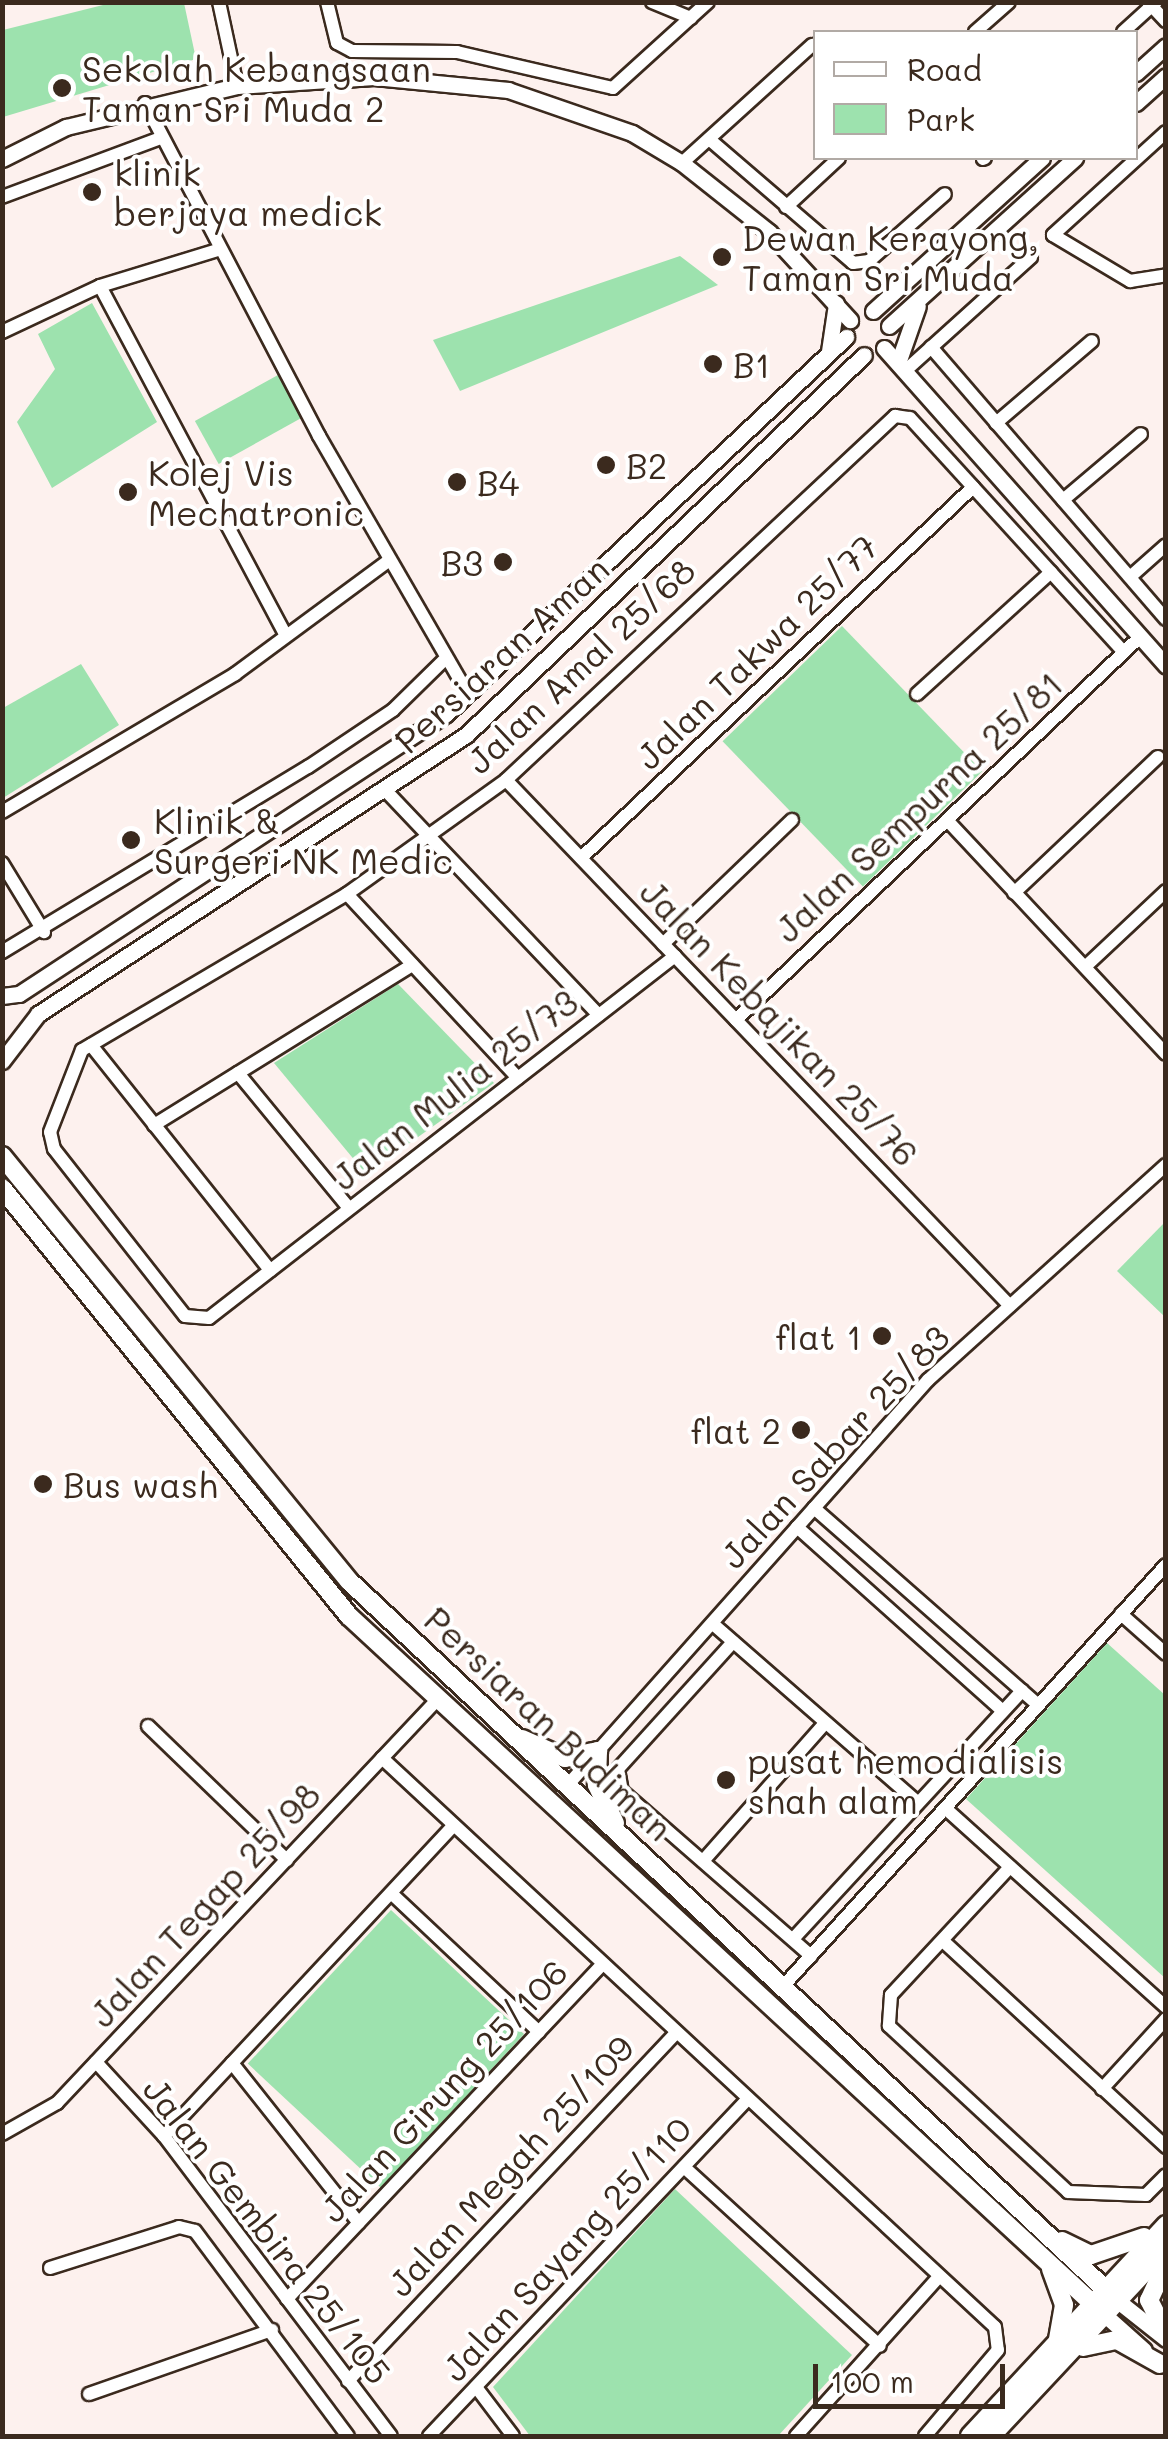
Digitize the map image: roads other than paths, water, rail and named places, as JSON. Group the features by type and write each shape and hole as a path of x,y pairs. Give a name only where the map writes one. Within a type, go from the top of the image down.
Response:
{"main road":[{"name":"Persiaran Budiman","path":"2,1156 349,1582 566,1788 786,1983 1048,2234 1105,2302"},
{"name":"Persiaran Budiman","path":"2,1188 256,1507 348,1616 635,1872 872,2102 1047,2261 1105,2302"},
{"path":"349,1582 432,1678 438,1700"},
{"path":"504,1730 565,1758 598,1751 606,1810 630,1843"},
{"path":"566,1788 566,1801 635,1872"},
{"path":"872,2102 890,2098 884,2079"},
{"path":"1048,2234 1109,2254 1166,2223"},
{"path":"992,2436 1166,2223"},
{"path":"1105,2302 1166,2248"},
{"path":"1047,2261 1064,2305 1064,2347"},
{"path":"1166,2264 1149,2300 1166,2336"},
{"path":"970,2436 1064,2347 1108,2340 1163,2366"}],"street":[{"path":"219,2 237,86"},
{"path":"327,2 329,27 352,51 494,58 613,88 708,2"},
{"path":"652,2 691,18"},
{"path":"978,30 1008,2"},
{"path":"1125,30 1152,4 1166,21"},
{"path":"682,163 812,46"},
{"path":"1138,71 1166,46"},
{"path":"2,159 66,126 145,103 237,86 374,76 508,90 632,133 682,163 770,232 850,320"},
{"path":"1138,101 1166,76"},
{"path":"145,103 158,140 388,562 443,661 468,694"},
{"path":"1138,158 1166,132"},
{"path":"709,139 853,263 870,261 945,194"},
{"path":"2,198 158,140"},
{"path":"786,207 838,160"},
{"path":"850,320 872,312 1040,160"},
{"path":"884,348 889,326 1073,160"},
{"path":"1135,160 1053,235 1130,281 1166,275"},
{"path":"2,332 100,286 218,250"},
{"path":"901,367 931,347 1031,257"},
{"path":"100,286 286,636"},
{"path":"901,367 925,294"},
{"path":"828,355 836,304"},
{"path":"872,312 889,326"},
{"path":"850,320 846,337 864,355 884,348"},
{"name":"Persiaran Aman","path":"2,996 19,994 371,770 468,694 846,337"},
{"path":"996,423 1092,341"},
{"path":"931,347 1166,619"},
{"path":"884,348 1166,666"},
{"name":"Persiaran Aman","path":"2,1061 38,1014 388,793 466,736 864,355"},
{"path":"778,405 800,402 798,420"},
{"name":"Jalan Amal 25/68","path":"91,1045 346,894 506,780 882,424 910,418 972,487"},
{"path":"1063,500 1141,434"},
{"path":"972,487 1124,652"},
{"name":"Jalan Takwa 25/77","path":"581,858 972,487"},
{"path":"1130,577 1166,545"},
{"path":"2,812 286,636 388,562"},
{"path":"917,694 1051,572"},
{"name":"Jalan Sempurna 25/81","path":"736,1020 1142,636"},
{"path":"2,952 44,932 393,710 443,661"},
{"path":"1014,893 1158,757"},
{"name":"Jalan Kebajikan 25/76","path":"506,780 1010,1306"},
{"path":"388,793 427,839 599,1014"},
{"path":"663,944 792,820"},
{"path":"947,820 1166,1054"},
{"path":"2,863 44,932"},
{"path":"1084,968 1166,891"},
{"path":"346,894 518,1078"},
{"name":"Jalan Mulia 25/73","path":"91,1045 70,1064 50,1132 54,1149 185,1316 209,1318 675,956"},
{"path":"154,1125 412,965"},
{"path":"1154,1041 1166,1030"},
{"path":"91,1045 270,1270"},
{"path":"238,1073 349,1208"},
{"name":"Jalan Sabar 25/83","path":"566,1788 928,1380 1166,1165"},
{"path":"814,1508 1038,1705"},
{"path":"797,1527 1003,1711"},
{"path":"786,1983 1166,1565"},
{"path":"1121,1614 1166,1654"},
{"path":"713,1624 918,1804"},
{"path":"733,1642 618,1769 622,1791 812,1956"},
{"path":"793,1939 1022,1690"},
{"name":"Jalan Tegap 25/98","path":"2,2134 58,2103 438,1700"},
{"path":"703,1862 825,1722"},
{"path":"148,1726 287,1860"},
{"path":"382,1758 746,2101 995,2327 998,2350 925,2436"},
{"path":"945,1808 1166,2008"},
{"path":"164,2136 454,1826"},
{"path":"1010,1867 891,1995 888,2026 1068,2192 1146,2195 1166,2175"},
{"path":"391,1893 539,2032"},
{"path":"943,1941 1166,2147"},
{"name":"Jalan Girung 25/106","path":"287,2299 602,1965"},
{"path":"1102,2089 1166,2018"},
{"name":"Jalan Megah 25/109","path":"348,2380 675,2034"},
{"name":"Jalan Gembira 25/105","path":"96,2062 164,2136 386,2435"},
{"path":"232,2064 360,2223"},
{"name":"Jalan Sayang 25/110","path":"429,2436 746,2101"},
{"path":"684,2167 880,2346"},
{"path":"50,2268 179,2227 195,2231 348,2436"},
{"path":"796,2436 938,2278"},
{"path":"1105,2302 1166,2336"},
{"path":"1105,2302 1163,2366"},
{"path":"89,2394 272,2330"},
{"path":"476,2387 513,2436"}],"place":[{"name":"Sekolah Kebangsaan Taman Sri Muda 2","path":"62,88"},
{"name":"klinik berjaya medick","path":"92,192"},
{"name":"Dewan Kerayong, Taman Sri Muda","path":"722,257"},
{"name":"B1","path":"713,364"},
{"name":"B2","path":"606,465"},
{"name":"B4","path":"457,482"},
{"name":"Kolej Vis Mechatronic","path":"128,492"},
{"name":"B3","path":"503,562"},
{"name":"Klinik & Surgeri NK Medic","path":"131,840"},
{"name":"flat 1","path":"882,1336"},
{"name":"flat 2","path":"801,1430"},
{"name":"Bus wash","path":"43,1484"},
{"name":"pusat hemodialisis shah alam","path":"726,1780"}]}
